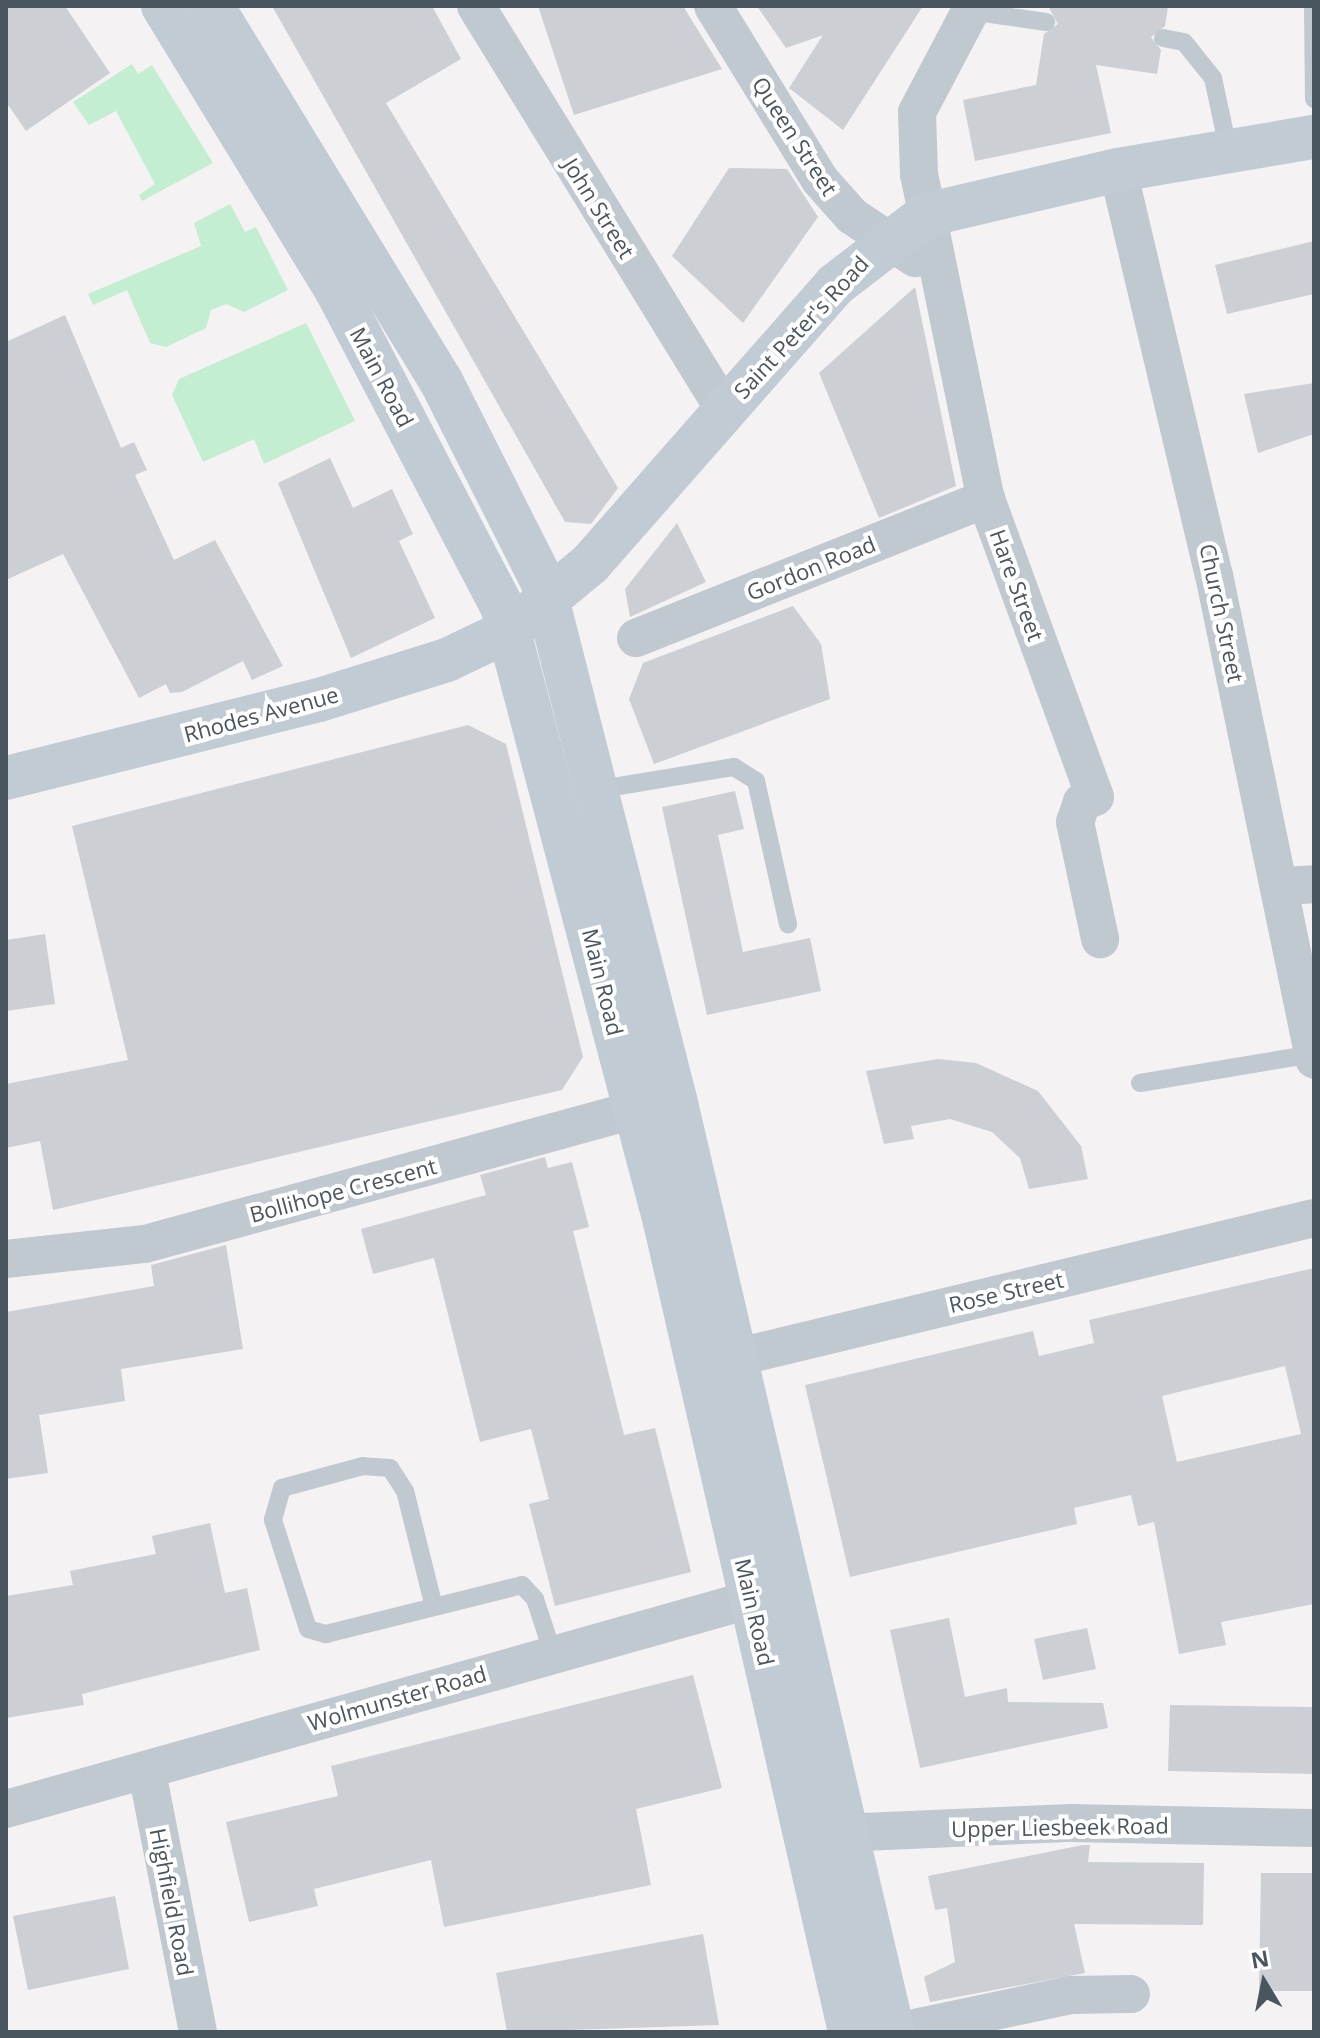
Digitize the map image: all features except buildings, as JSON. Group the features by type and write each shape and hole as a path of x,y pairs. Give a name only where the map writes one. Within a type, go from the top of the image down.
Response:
{"main road":[{"name":"Main Road","path":"163,6 337,291 496,591 576,795"},
{"name":"Main Road","path":"212,6 441,381 549,603 576,795 656,1104 826,1833 894,2032"},
{"name":"Saint Peter's Road","path":"510,630 549,603 724,409 885,241 926,215 1118,170 1228,148 1314,137"},
{"name":"Rhodes Avenue","path":"6,778 319,700 447,660 510,630"},
{"name":"Main Road","path":"826,1833 850,2032"}],"street":[{"name":"John Street","path":"476,6 724,409"},
{"name":"Queen Street","path":"713,6 820,180 885,241 938,272"},
{"name":"Hare Street","path":"968,8 917,112 926,215 986,499 1095,797 1082,802 1075,822 1100,939"},
{"name":"Church Street","path":"1118,170 1298,885 1314,1060"},
{"name":"Gordon Road","path":"636,638 986,499"},
{"name":"Bollihope Crescent","path":"6,1259 145,1244 656,1104"},
{"name":"Rose Street","path":"717,1362 1314,1218"},
{"name":"Wolmunster Road","path":"6,1809 147,1772 770,1594"},
{"name":"Highfield Road","path":"147,1772 198,2032"},
{"name":"Upper Liesbeek Road","path":"826,1833 1072,1823 1314,1828"},
{"path":"894,2032 1070,1995 1131,1994"}],"lane":[{"path":"1313,6 1314,99"},
{"path":"968,8 1046,22"},
{"path":"1163,38 1184,42 1213,78 1228,148"},
{"path":"576,795 734,767 756,781 788,924"},
{"path":"1140,1083 1313,1054"},
{"path":"433,1603 405,1491 390,1468 363,1466 282,1488 273,1520 308,1629 326,1634 433,1603 527,1586 553,1654"}],"green space":[{"path":"132,64 138,74 152,65 213,163 142,201 139,195 155,184 116,111 89,125 73,102"},
{"path":"230,204 245,232 256,227 288,290 244,312 226,304 211,310 206,328 166,347 150,343 127,290 93,305 88,294 201,246 194,223"},
{"path":"306,323 355,421 264,464 254,439 203,462 172,395 179,379"}]}
